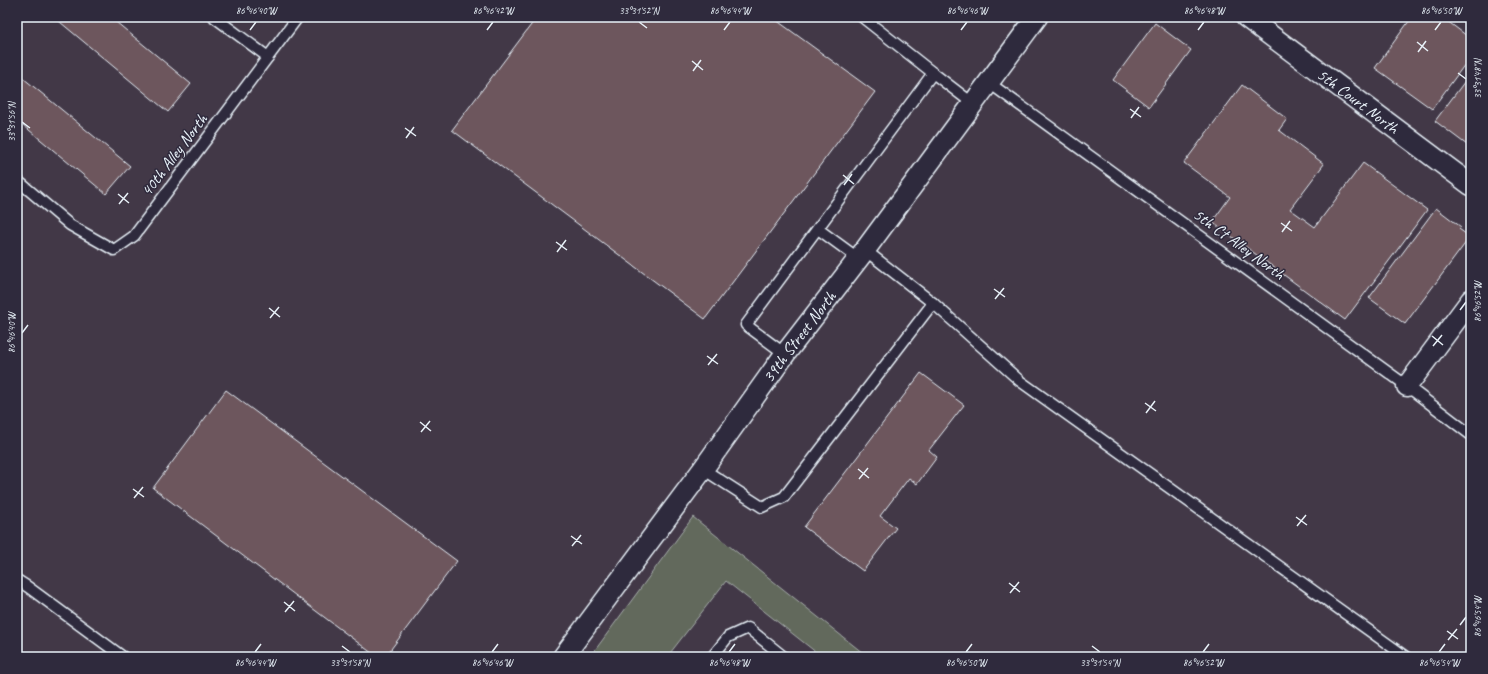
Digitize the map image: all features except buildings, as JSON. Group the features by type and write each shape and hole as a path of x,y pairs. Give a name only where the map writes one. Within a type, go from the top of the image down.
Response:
{"street":[{"name":"39th Street North","path":"563,657 703,469 785,354 862,255 972,103 1037,17"},
{"name":"5th Court North","path":"1246,17 1471,185"},
{"path":"1407,386 1471,300"}],"lane":[{"path":"214,17 268,58"},
{"name":"40th Alley North","path":"17,180 70,225 114,250 134,236 298,17"},
{"path":"862,17 972,103"},
{"path":"785,354 746,325 933,73"},
{"name":"5th Ct Alley North","path":"988,82 1407,386 1471,435"},
{"path":"818,229 862,255 933,303 1020,381 1406,657"},
{"path":"703,469 762,507 784,497 933,303"},
{"path":"17,580 123,657"},
{"path":"712,657 728,637 748,628 784,657"}],"shaded area":[{"path":"17,17 1471,17 1471,657 17,657"}],"green space":[{"path":"693,517 868,657 822,657 726,581 667,657 590,657"}]}
